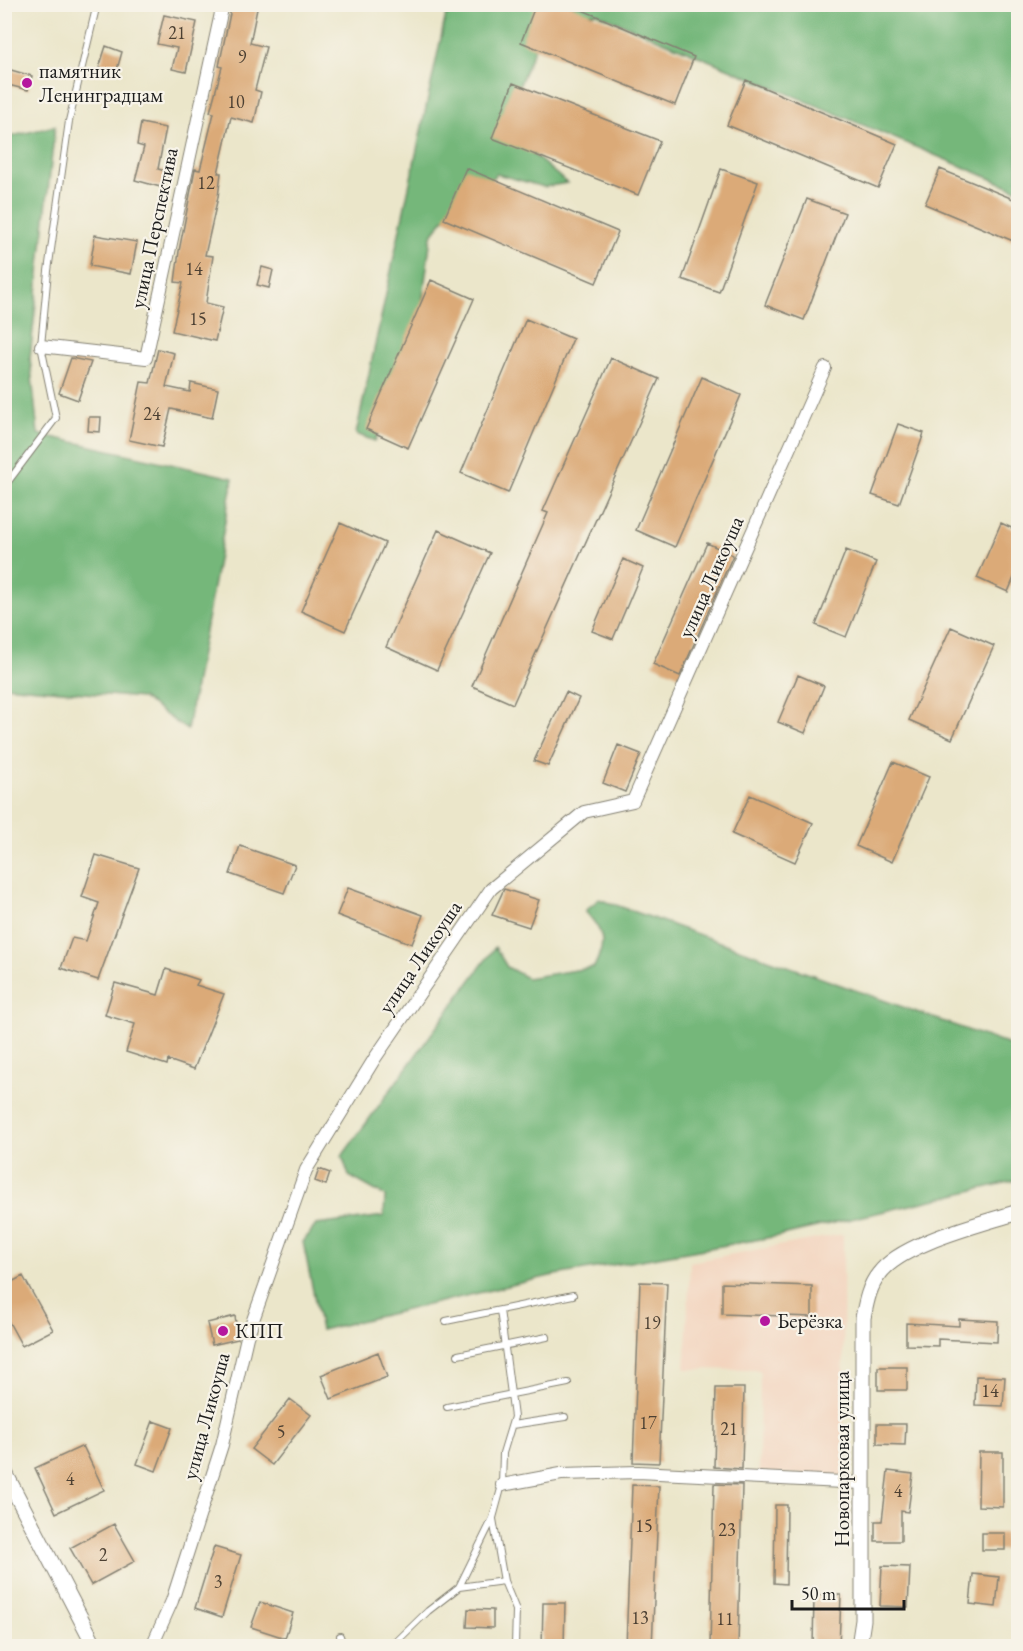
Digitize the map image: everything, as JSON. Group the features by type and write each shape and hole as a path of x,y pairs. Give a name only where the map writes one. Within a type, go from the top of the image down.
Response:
{"street":[{"name":"улица Перспектива","path":"41,346 146,358 223,4"},
{"name":"улица Ликоуша","path":"152,1647 172,1601 222,1445 247,1338 306,1170 375,1058 491,889 584,812 633,801 825,368"},
{"name":"Новопарковая улица","path":"859,1647 863,1620 863,1318 867,1298 879,1274 891,1262 909,1251 939,1238 1018,1212"},
{"path":"4,1471 9,1492 95,1647"},
{"path":"502,1485 561,1474 638,1473 863,1483"}],"lane":[{"path":"4,487 56,418 41,346 48,271 69,121 97,4"},
{"path":"446,1321 573,1295"},
{"path":"392,1647 428,1611 459,1587 493,1518 502,1485 503,1453 512,1425 512,1394 500,1310"},
{"path":"458,1355 548,1337"},
{"path":"447,1407 568,1383"},
{"path":"512,1425 565,1417"},
{"path":"493,1518 504,1581 516,1610 515,1647"},
{"path":"459,1587 504,1581"},
{"path":"340,1636 343,1647"}],"shaded area":[{"name":"Берёзка","path":"843,1234 844,1476 759,1473 760,1370 685,1369 690,1262"}],"green space":[{"path":"448,5 1018,5 1018,190 596,13 570,16 536,45 502,128 567,183 544,187 497,174 444,219 431,236 417,342 375,441 356,434"},
{"path":"55,126 30,358 38,434 233,478 187,730 142,698 5,686 4,138"},
{"path":"599,899 1018,1048 1018,1180 778,1236 550,1276 321,1330 303,1242 316,1225 384,1216 385,1196 349,1176 342,1156 495,947 507,967 527,978 594,967 601,950 602,937 585,911"}],"building":[{"path":"232,4 258,4 250,43 266,47 255,90 261,92 254,123 231,117 218,173 221,173 218,197 205,255 213,256 206,303 223,307 215,341 172,331 183,283 175,282 179,251 195,169 200,170 214,113 210,112 222,67 219,66"},
{"path":"536,4 568,4 694,57 675,105 521,42"},
{"path":"164,15 197,22 186,72 172,69 177,48 157,44"},
{"path":"106,46 122,52 116,73 99,68"},
{"path":"4,68 32,76 28,90 4,84"},
{"path":"746,80 897,144 878,188 727,125"},
{"path":"513,83 660,141 638,195 492,138"},
{"path":"141,123 166,128 158,169 169,172 164,188 135,180 144,147 137,145"},
{"path":"466,168 618,232 596,283 444,219"},
{"path":"721,169 758,182 719,292 682,279"},
{"path":"940,169 1018,201 1018,243 925,204"},
{"path":"807,199 845,213 804,320 765,305"},
{"path":"95,235 137,242 131,274 90,266"},
{"path":"262,267 273,270 269,288 257,285"},
{"path":"431,280 474,299 408,448 366,429"},
{"path":"526,319 573,339 508,493 461,473"},
{"path":"158,349 174,353 166,387 190,392 191,383 218,389 212,418 171,409 162,447 129,440 141,382 150,383"},
{"path":"71,358 91,362 78,400 59,393"},
{"path":"611,358 659,379 513,704 472,686 548,513 543,511"},
{"path":"702,377 741,395 675,547 636,530"},
{"path":"89,417 101,417 100,432 88,431"},
{"path":"898,424 924,433 899,504 872,495"},
{"path":"340,523 385,543 345,631 301,611"},
{"path":"1001,523 1018,531 1018,568 1008,592 977,578"},
{"path":"438,530 490,553 437,670 386,647"},
{"path":"707,543 733,555 680,676 653,664"},
{"path":"846,550 876,562 846,637 816,625"},
{"path":"623,559 643,568 613,639 592,631"},
{"path":"951,627 994,646 952,739 909,720"},
{"path":"798,675 824,686 805,733 778,722"},
{"path":"566,692 579,698 548,766 534,761"},
{"path":"618,745 641,754 625,792 603,783"},
{"path":"893,762 929,777 892,862 856,846"},
{"path":"750,795 813,823 795,862 732,834"},
{"path":"240,846 295,865 284,893 230,874"},
{"path":"96,855 139,868 98,980 61,968 72,938 86,941 99,903 82,897"},
{"path":"348,888 423,915 412,944 337,915"},
{"path":"504,889 539,900 529,927 492,915"},
{"path":"166,969 199,980 196,985 224,994 194,1069 168,1060 167,1065 126,1052 135,1024 105,1015 115,983 158,995"},
{"path":"319,1169 330,1173 326,1185 315,1181"},
{"path":"23,1276 53,1330 22,1346 4,1313 4,1286"},
{"path":"640,1282 667,1283 659,1463 633,1462"},
{"path":"722,1283 812,1286 812,1317 722,1314"},
{"name":"КПП","path":"235,1316 238,1339 212,1345 207,1323"},
{"path":"959,1319 998,1321 997,1342 938,1339 938,1346 906,1345 906,1323 959,1326"},
{"path":"378,1352 387,1377 331,1399 321,1375"},
{"path":"878,1367 907,1367 907,1390 878,1390"},
{"path":"976,1376 1005,1377 1003,1406 975,1405"},
{"path":"716,1388 744,1388 742,1469 714,1467"},
{"path":"290,1399 311,1415 272,1465 251,1449"},
{"path":"153,1421 172,1428 156,1471 137,1464"},
{"path":"877,1424 906,1424 905,1445 877,1444"},
{"path":"83,1446 104,1490 56,1513 35,1468"},
{"path":"979,1452 1003,1452 1003,1507 978,1506"},
{"path":"888,1471 913,1474 908,1512 901,1511 901,1541 875,1541 875,1521 882,1521"},
{"path":"714,1484 742,1485 738,1647 710,1647"},
{"path":"632,1485 659,1486 652,1647 626,1647"},
{"path":"775,1505 787,1505 786,1584 774,1583"},
{"path":"114,1524 135,1561 91,1585 70,1548"},
{"path":"982,1533 1005,1533 1005,1550 982,1550"},
{"path":"214,1547 241,1555 222,1617 195,1608"},
{"path":"882,1566 910,1567 908,1607 880,1606"},
{"path":"973,1574 999,1577 996,1607 970,1604"},
{"path":"814,1595 841,1595 839,1647 813,1647"},
{"path":"260,1602 293,1613 285,1638 251,1627"},
{"path":"543,1603 565,1603 564,1647 542,1647"},
{"path":"468,1609 493,1610 493,1628 467,1627"}],"place":[{"name":"памятник Ленинградцам","path":"27,83"},
{"name":"Берёзка","path":"765,1321"},
{"name":"КПП","path":"223,1331"}]}
